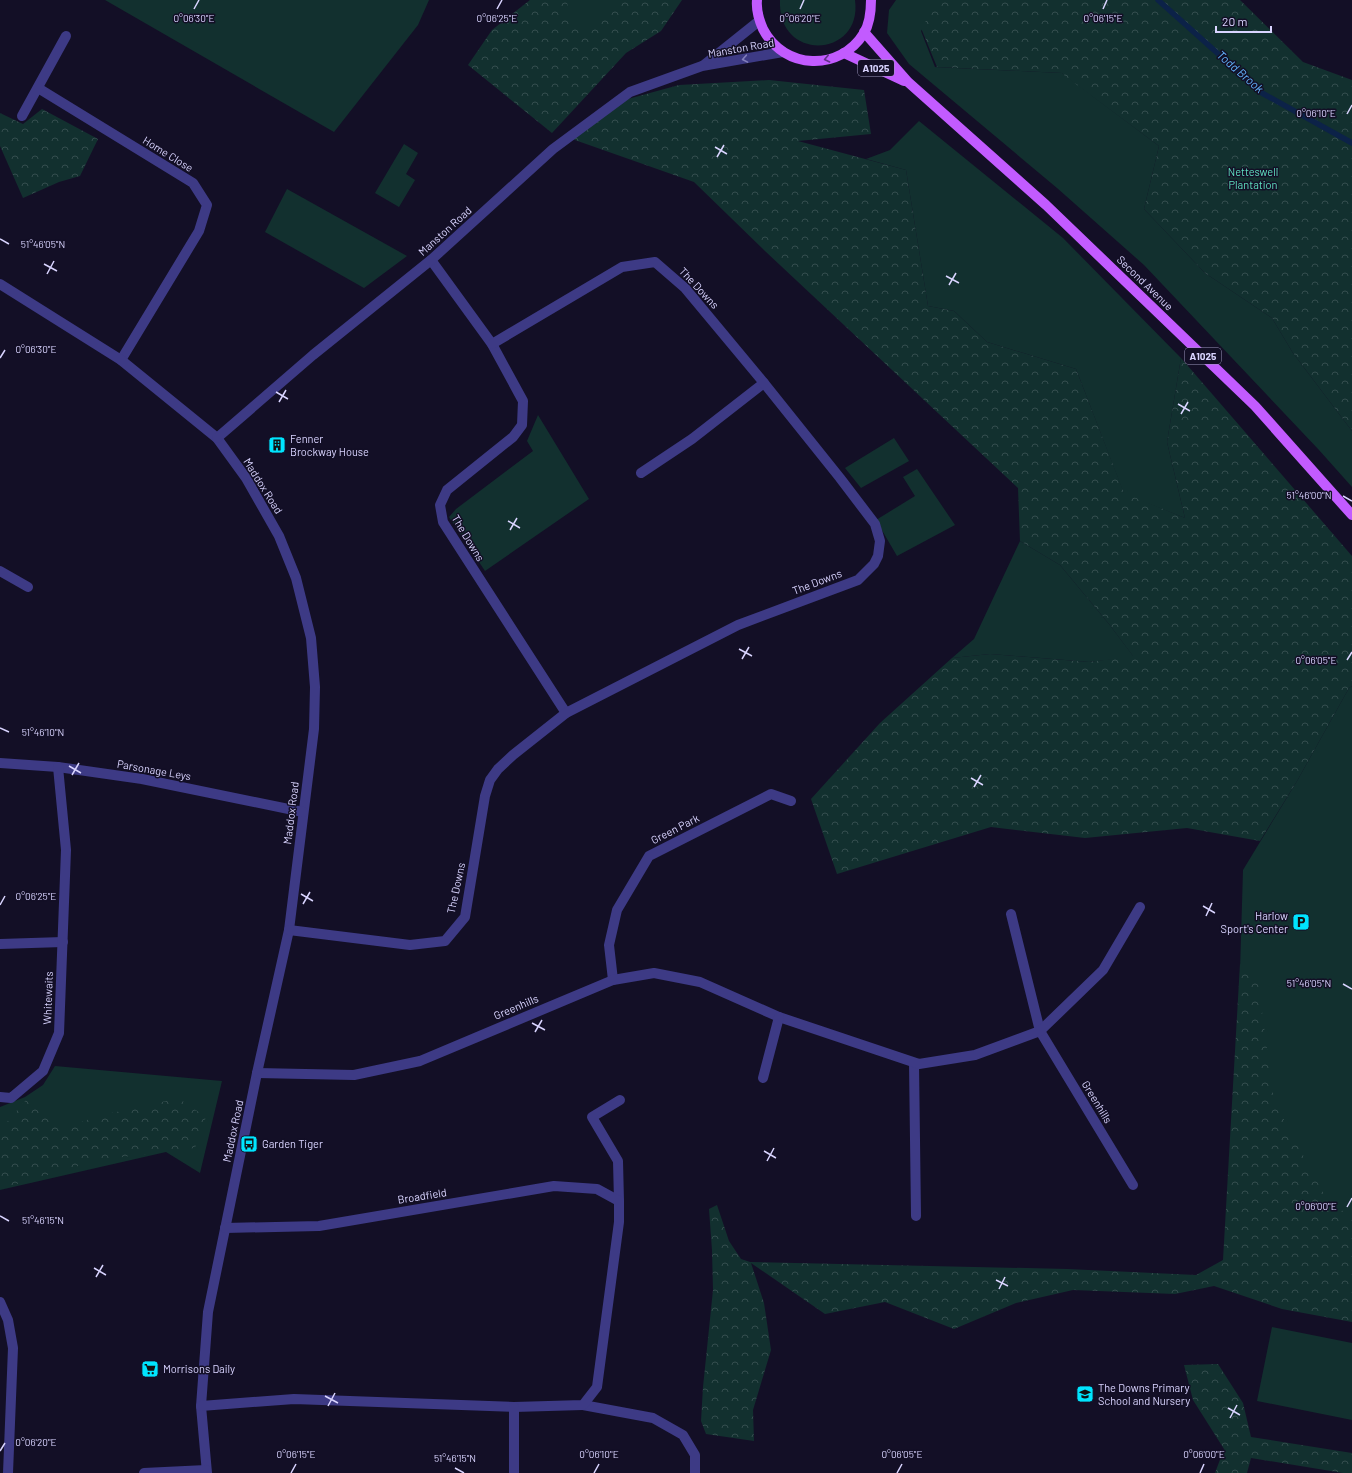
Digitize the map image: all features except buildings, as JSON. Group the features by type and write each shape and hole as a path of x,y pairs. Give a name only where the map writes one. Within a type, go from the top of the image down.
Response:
{"main road":[{"path":"757,0 756,5 759,21 768,39 783,52 798,59 813,61 829,59 844,53 855,44 869,22 872,0"},
{"name":"Second Avenue","path":"864,32 908,82 1046,205 1255,406 1352,515"},
{"name":"Second Avenue","path":"844,53 908,82"}],"street":[{"name":"Manston Road","path":"702,66 759,21"},
{"path":"22,116 66,36"},
{"name":"Manston Road","path":"217,438 313,355 431,260 553,150 630,92 702,66 783,52"},
{"name":"Home Close","path":"38,88 193,183 207,205 199,231 121,360"},
{"name":"The Downs","path":"431,260 492,344 523,400 522,425 513,437 447,490 440,504 443,522 566,713"},
{"name":"The Downs","path":"290,930 410,945 444,941 465,917 485,796 490,780 498,769 513,755 566,713 738,625 858,580 874,564 878,556 880,541 875,524 826,460 685,288 655,262 622,267 492,344"},
{"name":"Maddox Road","path":"0,284 121,360 217,438 246,478 279,536 296,578 311,638 315,687 314,729 290,930 257,1073 208,1312 201,1406 206,1471"},
{"path":"641,473 692,439 764,383"},
{"path":"0,571 28,587"},
{"name":"Parsonage Leys","path":"0,763 58,767 169,784 303,812"},
{"name":"Whitewaits","path":"0,1097 12,1098 43,1071 59,1033 66,850 58,767"},
{"name":"Green Park","path":"613,980 609,945 617,910 650,856 771,794 791,801"},
{"name":"Greenhills","path":"257,1073 354,1075 420,1061 613,980 654,973 700,982 779,1017 914,1063 919,1064 975,1056 1040,1031 1103,970 1140,906"},
{"name":"Greenhills","path":"1012,914 1040,1031 1133,1185"},
{"path":"0,944 63,942"},
{"path":"763,1078 779,1017"},
{"path":"914,1063 916,1216"},
{"path":"583,1405 597,1388 619,1222 618,1161 592,1117 620,1100"},
{"name":"Broadfield","path":"225,1228 319,1226 554,1186 597,1189 619,1201"},
{"path":"0,1302 8,1320 13,1348 8,1473"},
{"path":"201,1406 294,1399 514,1407 583,1405 653,1418 683,1435 695,1455 695,1473"},
{"path":"514,1407 514,1473"},
{"path":"144,1473 206,1471"}],"green space":[{"path":"105,0 429,0 418,25 334,132"},
{"path":"529,0 659,0 591,81 563,24"},
{"path":"530,0 567,0 569,19 585,38 618,0 682,0 661,31 626,53 552,133 468,65 492,30"},
{"path":"780,0 855,0 854,19 846,33 834,42 819,45 805,43 792,35 783,20"},
{"path":"896,0 941,0 921,31 935,67 1062,73 1159,146 1144,209 1205,273 1272,318 1293,353 1352,431 1352,487 1319,450 1144,265 1057,188 909,64 887,33 889,10"},
{"name":"Netteswell Plantation","path":"940,0 1240,0 1303,62 1352,80 1352,431 1293,353 1272,318 1205,273 1144,209 1159,146 1062,73 937,67 921,28"},
{"path":"769,80 864,90 871,134 798,141 906,170 928,306 954,311 987,342 1076,369 1124,493 1185,518 1167,442 1181,358 1352,556 1352,686 1349,688 1297,781 1260,841 1187,828 1085,838 991,827 837,874 811,799 880,723 952,658 990,654 1089,662 1133,656 1109,624 1060,565 1020,541 1018,488 765,251 694,182 572,139 628,99 679,85"},
{"path":"42,109 98,139 80,176 59,182 23,198 0,146 0,113 23,124"},
{"path":"919,121 1063,238 1181,358 1167,442 1185,518 1124,494 1076,369 987,342 954,311 928,306 906,170 866,159 890,150"},
{"path":"404,144 418,153 406,174 415,180 399,207 375,193"},
{"path":"287,189 407,256 364,288 265,232"},
{"path":"538,415 589,499 485,571 449,517 456,509 533,451 527,441"},
{"path":"894,438 909,461 861,488 845,468"},
{"path":"917,469 955,525 897,556 876,520 915,496 903,477"},
{"path":"1020,541 1060,565 1109,624 1134,657 1089,662 990,654 952,658 974,639"},
{"name":"Harlow Sport's Center","path":"1352,686 1352,1248 1237,1071 1243,870 1297,781 1349,688"},
{"path":"1240,964 1257,974 1274,1101 1326,1198 1349,1216 1352,1216 1352,1322 1282,1309 1214,1286 1175,1294 1073,1290 1016,1303 954,1329 885,1302 825,1314 751,1263 764,1303 771,1350 753,1410 754,1441 706,1434 701,1421 713,1290 709,1209 717,1205 729,1241 741,1259 750,1262 1067,1269 1196,1275 1223,1260"},
{"path":"55,1066 222,1081 200,1173 166,1152 0,1190 0,1107 25,1097 43,1085"},
{"path":"178,1098 206,1117 195,1148 99,1160 0,1189 0,1130 26,1100 60,1130 100,1115"},
{"path":"1272,1327 1352,1343 1352,1420 1257,1401"},
{"path":"1218,1364 1243,1403 1251,1437 1352,1453 1352,1473 1343,1473 1251,1458 1247,1473 1215,1473 1224,1449 1193,1400 1184,1365"}],"waterway":[{"name":"Todd Brook","path":"1158,0 1262,93 1352,143"}],"place":[{"name":"Fenner Brockway House","path":"277,445"},
{"name":"Harlow Sport's Center","path":"1301,922"},
{"name":"Garden Tiger","path":"249,1144"},
{"name":"Morrisons Daily","path":"150,1369"},
{"name":"The Downs Primary School and Nursery","path":"1085,1394"}]}
